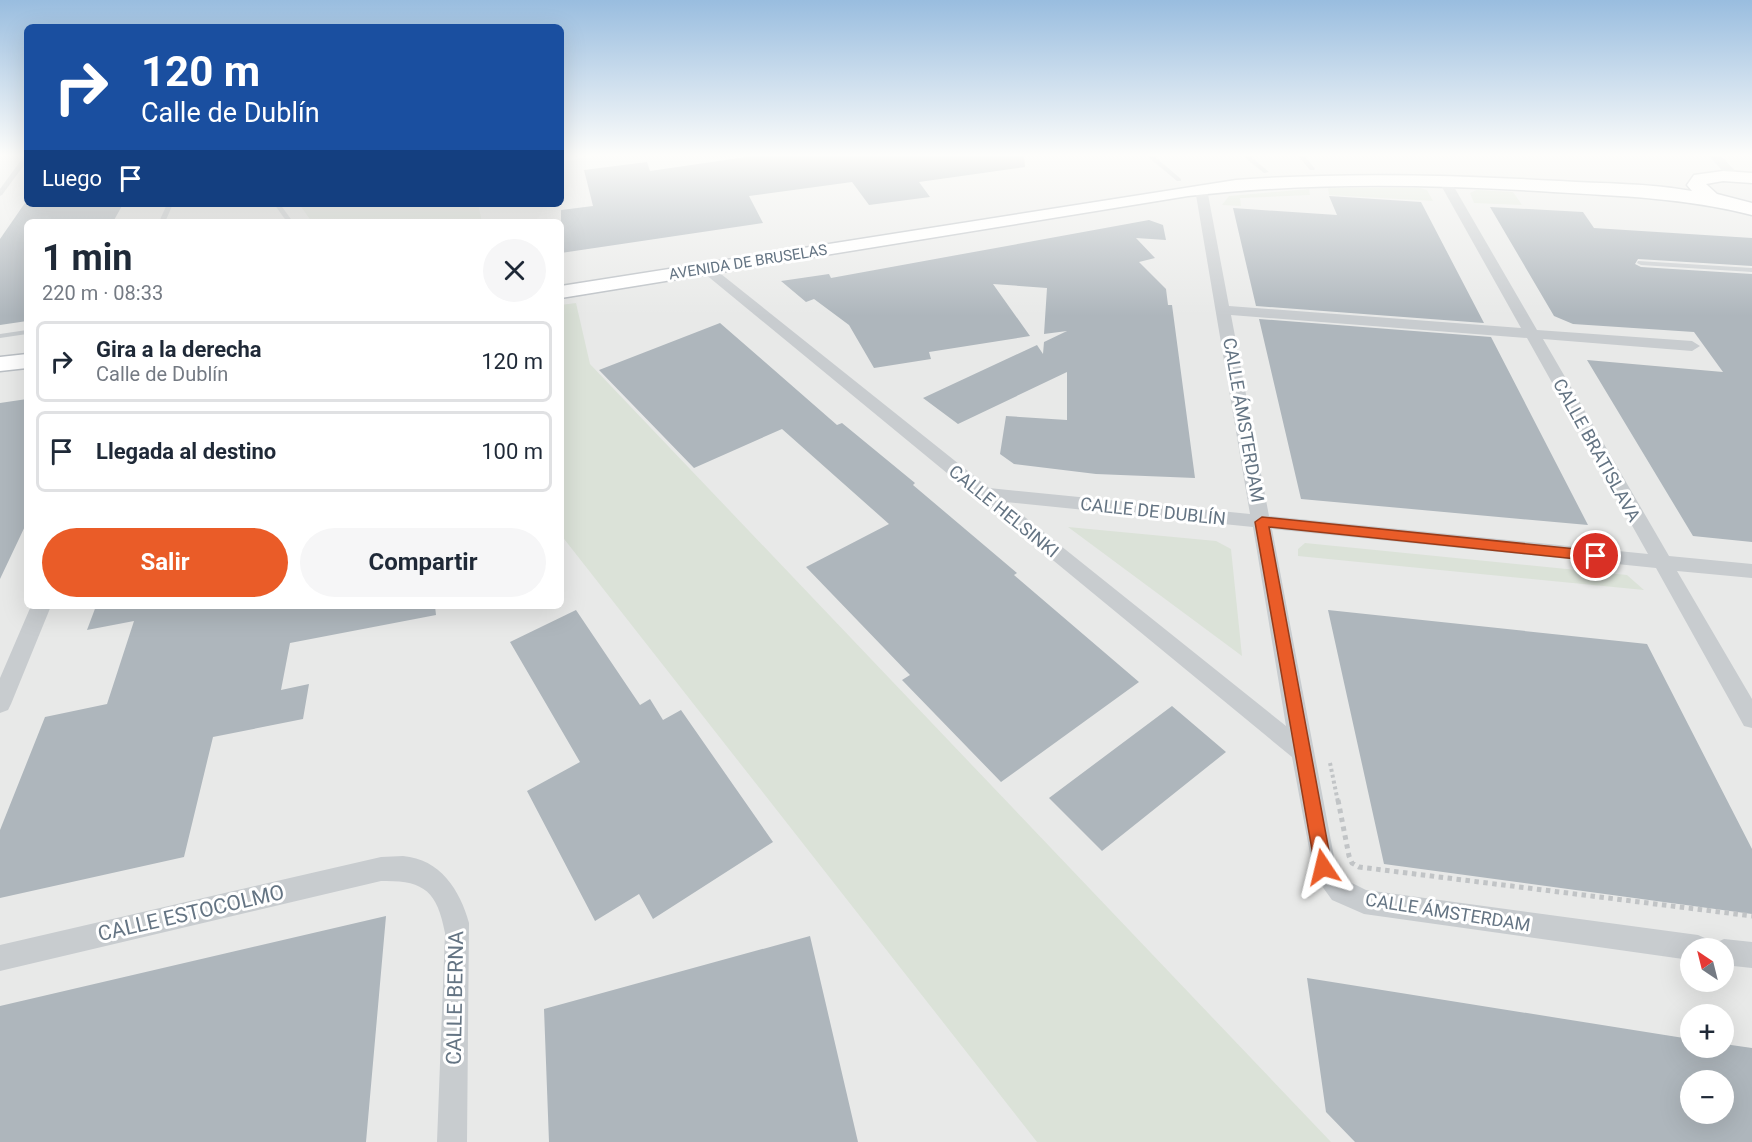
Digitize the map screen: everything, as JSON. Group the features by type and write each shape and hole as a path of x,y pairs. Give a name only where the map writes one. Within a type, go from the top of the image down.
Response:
{"main road":[{"name":"AVENIDA DE BRUSELAS","path":"564,291 703,263 1027,209"},
{"name":"AVENIDA DE BRUSELAS","path":"564,279 703,263"},
{"path":"0,364 24,361"},
{"path":"0,381 24,377"}],"street":[{"name":"CALLE ÁMSTERDAM","path":"1198,209 1223,310 1323,867 1341,891 1364,902 1680,946"},
{"name":"CALLE BRATISLAVA","path":"1460,209 1752,719"},
{"name":"CALLE HELSINKI","path":"703,263 1303,753"},
{"path":"1223,310 1692,346"},
{"name":"CALLE DE DUBLÍN","path":"984,494 1752,571"},
{"path":"0,704 40,609"},
{"name":"CALLE ESTOCOLMO","path":"0,958 381,869"},
{"name":"CALLE BERNA","path":"381,869 414,869 440,887 454,908 458,933 452,1142"},
{"path":"1734,953 1752,956"}],"lane":[{"path":"1641,263 1752,270"},
{"path":"0,336 24,332"}],"path":[{"path":"1328,753 1349,856 1352,863 1359,867 1752,916"}],"shaded area":[{"path":"0,209 1752,209 1752,1142 0,1142"},
{"path":"303,209 479,209 481,219 310,219"},
{"path":"576,303 590,364 1331,1142 1037,1142 564,539 564,305"},
{"path":"1068,527 1216,541 1231,549 1242,656"},
{"path":"1305,543 1627,575 1644,590 1298,556 1298,549"}],"building":[{"path":"21,209 120,209 115,219 24,219 24,321 0,325 0,239"},
{"path":"756,209 763,223 564,253 564,219 561,219 561,210"},
{"path":"1233,209 1337,215 1335,209 1425,209 1484,323 1256,306"},
{"path":"1491,209 1583,212 1594,228 1752,238 1752,266 1638,259 1635,264 1641,267 1752,274 1752,542 1693,536 1587,360 1723,372 1694,332 1573,324 1554,316"},
{"path":"1149,220 1163,225 1166,240 1136,238 1155,258 1139,262 1166,289 1168,305 1172,305 1195,478 1096,474 1014,464 1000,454 1006,416 1067,420 1067,372 958,424 923,398 1037,345 1043,354 1044,342 1067,331 1044,334 1047,288 993,284 1030,336 929,352 931,359 874,368 849,325 814,299 806,302 781,281 829,274 831,278"},
{"path":"1259,319 1491,337 1588,525 1301,499"},
{"path":"720,323 837,425 842,423 915,483 913,485 1017,573 1014,575 1139,682 1001,782 902,680 910,675 806,567 889,524 782,429 694,468 599,370"},
{"path":"24,399 24,528 0,579 0,403"},
{"path":"95,609 435,609 436,615 290,643 281,690 309,684 303,719 213,737 184,857 0,898 0,830 45,717 107,704 134,621 87,630"},
{"path":"576,610 640,705 650,699 663,720 681,710 773,842 653,919 639,894 595,921 527,791 580,762 510,642"},
{"path":"1328,610 1647,644 1752,849 1752,914 1384,864"},
{"path":"1172,706 1226,752 1102,851 1049,798"},
{"path":"386,916 366,1142 0,1142 0,1006"},
{"path":"810,936 858,1142 549,1142 544,1009"},
{"path":"1307,978 1680,1037 1680,1058 1734,1058 1734,1045 1752,1048 1752,1142 1355,1142 1326,1112"}],"route":[{"path":"1323,867 1262,522 1596,556"}]}
